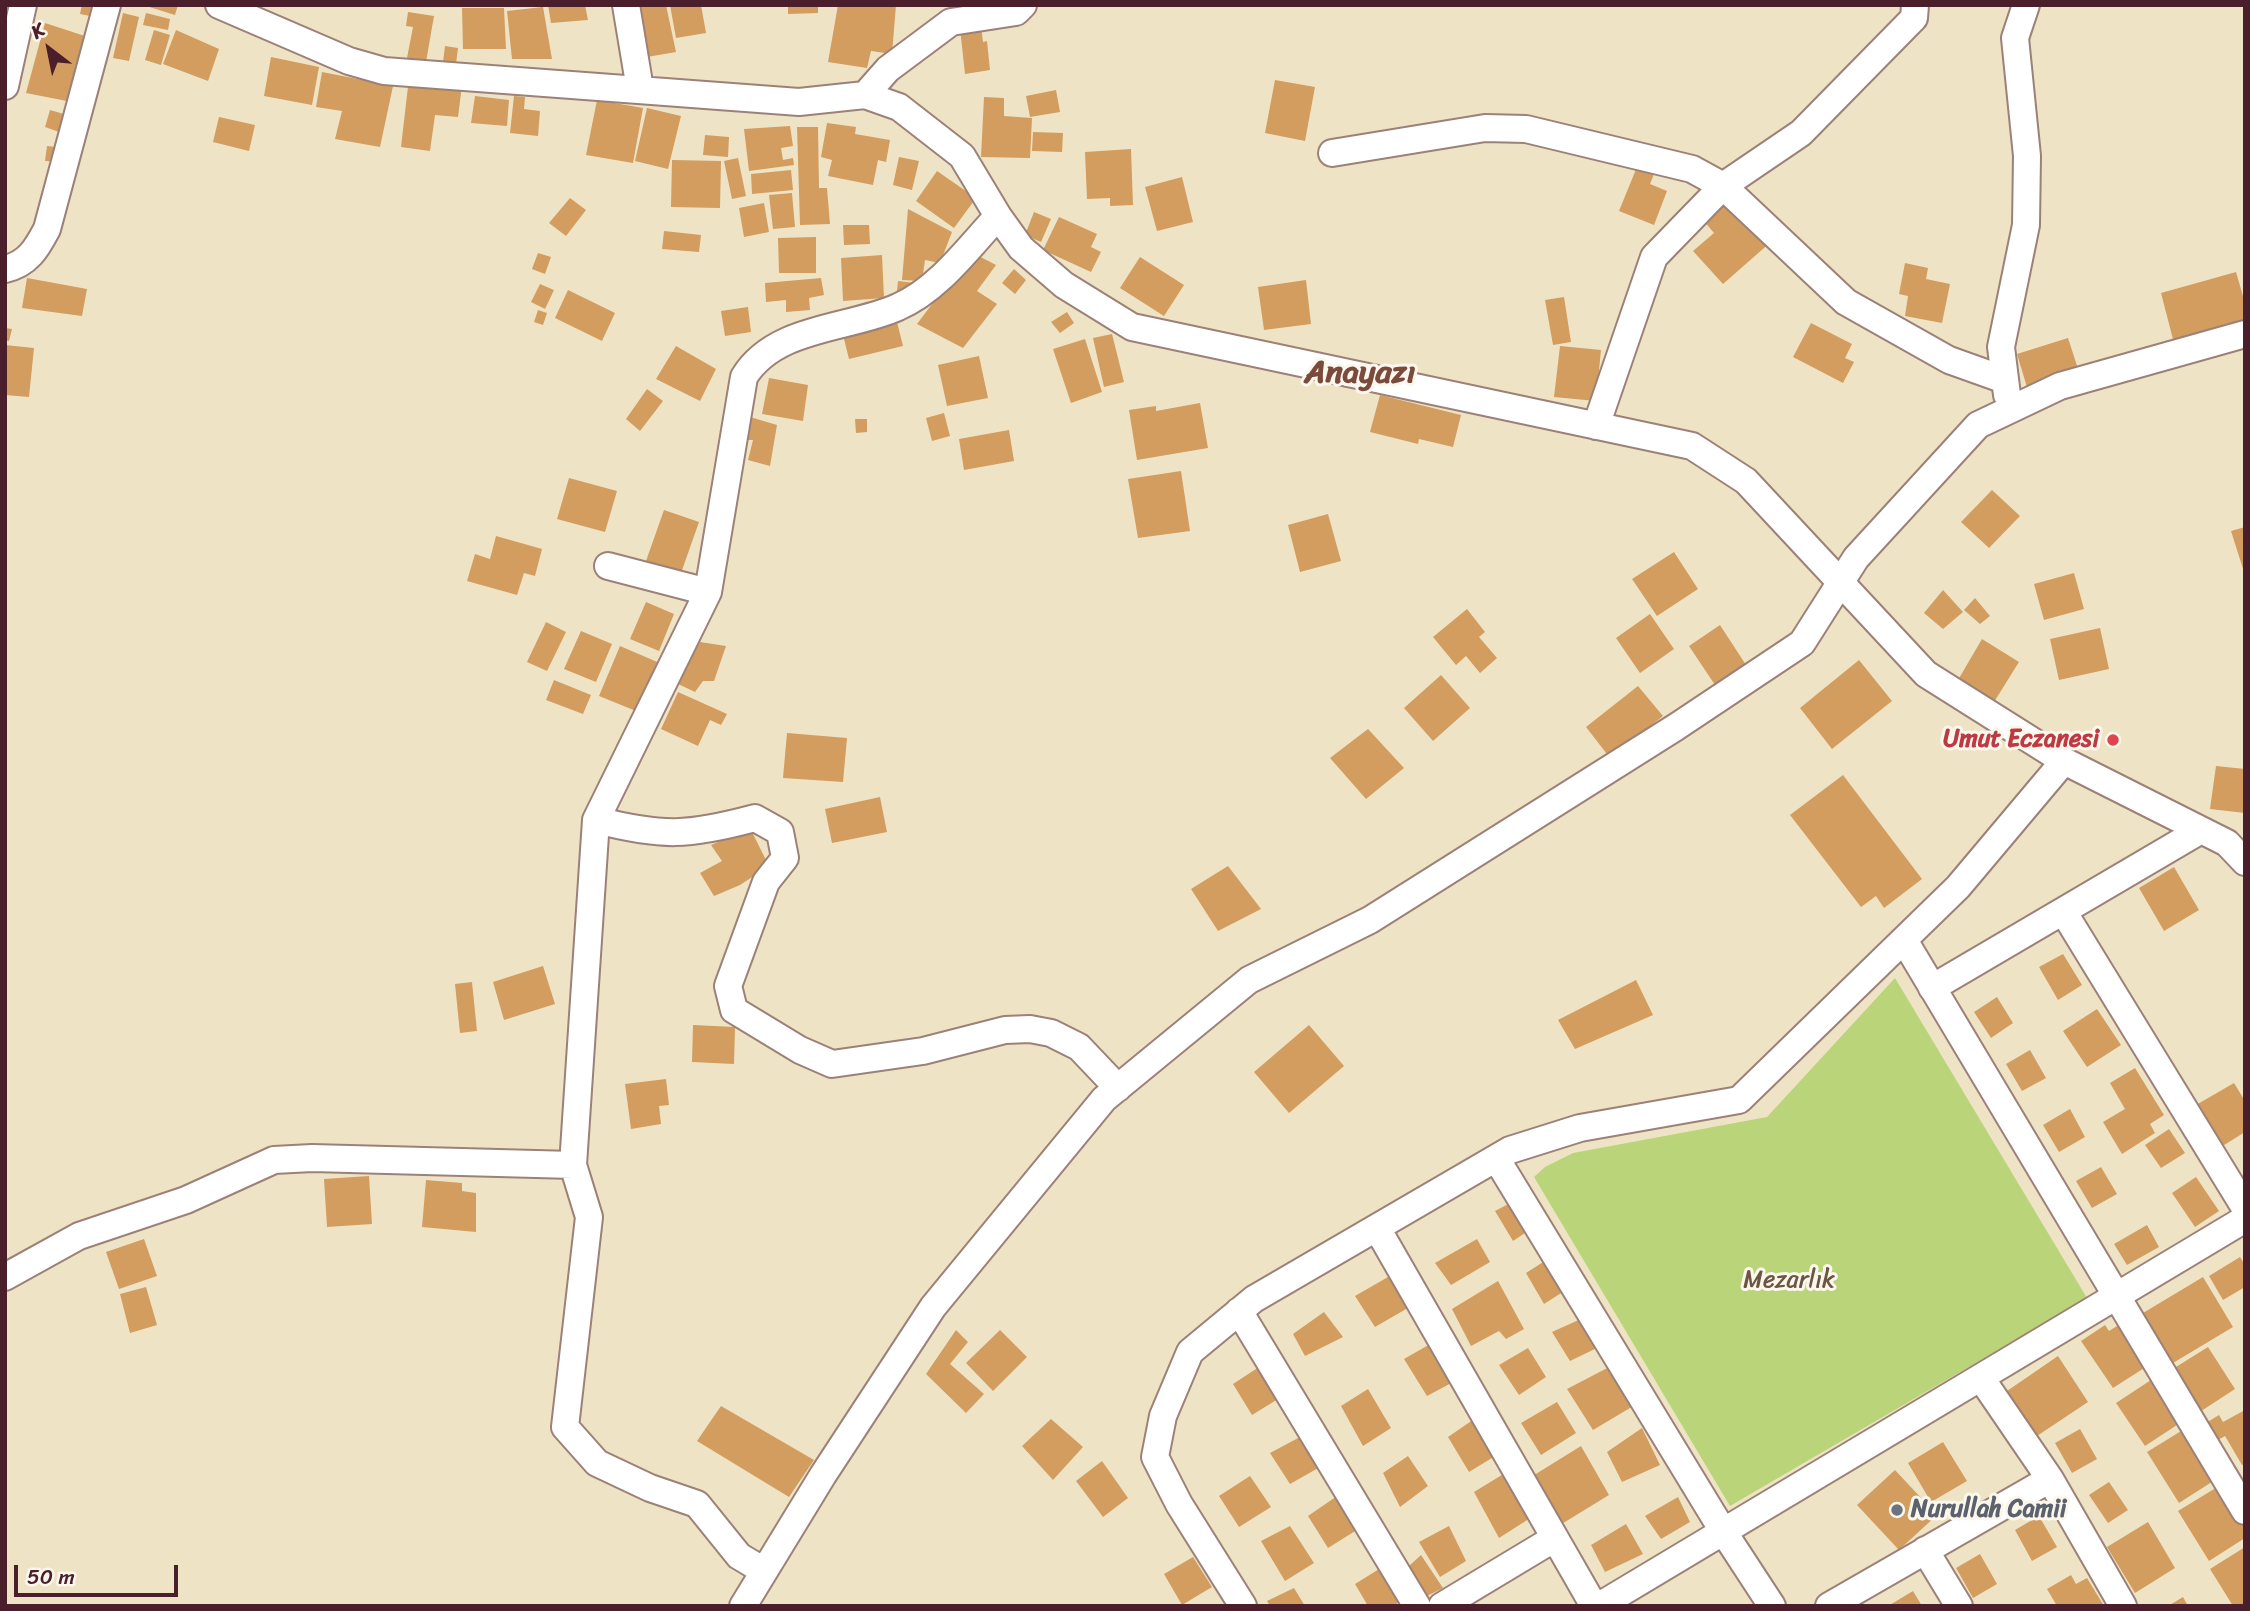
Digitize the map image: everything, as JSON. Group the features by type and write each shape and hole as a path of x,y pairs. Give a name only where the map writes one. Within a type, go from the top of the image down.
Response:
{"street":[{"path":"5,86 23,5"},
{"path":"5,269 14,267 34,254 47,229 107,5"},
{"path":"219,5 349,61 384,71 799,102 865,95 899,107 962,156 1021,248 1064,285 1132,327 1692,446 1746,481 1842,580 1926,674 2064,761 2239,849"},
{"path":"626,5 640,89"},
{"path":"865,95 888,69 951,22 1016,12 1023,5"},
{"path":"1597,426 1654,257 1723,186 1801,133 1914,18 1915,5"},
{"path":"2008,411 2001,347 2026,225 2027,156 2015,38 2026,5"},
{"path":"1332,153 1485,128 1527,129 1692,169 1723,186 1846,302 1949,359 2005,380"},
{"path":"764,1571 739,1556 696,1504 650,1488 597,1463 565,1427 589,1217 573,1165 596,820 708,592 744,377 753,362 774,348 831,325 897,308 911,300 936,281 998,216"},
{"path":"743,1606 822,1475 933,1307 1104,1099 1248,980 1370,920 1676,727 1802,643 1856,558 1978,425 2060,386 2245,334"},
{"path":"608,566 708,592"},
{"path":"1243,1606 1179,1504 1155,1457 1163,1416 1190,1352 1254,1299 1510,1150 1580,1128 1740,1100 1958,887 2064,761"},
{"path":"596,820 668,835 702,832 755,818 780,832 785,858 766,882 728,986 734,1010 800,1050 832,1064 877,1059 1005,1030 1030,1029 1051,1033 1079,1047 1118,1088"},
{"path":"1932,988 2201,830"},
{"path":"2063,911 2245,1208"},
{"path":"1903,940 2245,1510"},
{"path":"5,1277 79,1236 186,1200 274,1160 312,1158 573,1165"},
{"path":"1496,1158 1723,1531 1772,1606"},
{"path":"1377,1228 1597,1606 2245,1219"},
{"path":"1240,1311 1417,1606"},
{"path":"1981,1378 2050,1479 2123,1606"},
{"path":"1829,1606 2050,1479"},
{"path":"1441,1606 1555,1538"},
{"path":"1925,1550 1959,1606"}],"green space":[{"name":"Mezarlık","path":"1895,978 2087,1298 1730,1506 1534,1177 1545,1167 1573,1153 1767,1117"}],"building":[{"path":"82,5 98,5 95,17 80,14"},
{"path":"143,5 178,5 175,15"},
{"path":"548,5 585,5 588,20 551,23"},
{"path":"637,5 666,5 676,52 647,57"},
{"path":"670,5 701,5 706,33 676,38"},
{"path":"788,5 818,5 818,13 788,14"},
{"path":"838,5 896,5 892,54 871,51 867,68 828,62"},
{"path":"543,7 552,59 512,59 507,11"},
{"path":"462,8 504,8 506,49 463,49"},
{"path":"408,12 434,16 426,62 407,58 413,27 406,26"},
{"path":"123,13 139,17 129,61 113,58"},
{"path":"146,13 170,19 168,30 143,25"},
{"path":"45,23 94,39 77,103 26,93"},
{"path":"981,26 983,42 987,41 990,70 965,74 960,28"},
{"path":"154,30 170,35 161,65 145,60"},
{"path":"176,30 219,49 208,81 163,64"},
{"path":"445,46 458,48 456,64 443,62"},
{"path":"271,57 319,67 312,105 264,96"},
{"path":"322,72 393,86 380,147 335,139 342,111 316,107"},
{"path":"409,78 462,85 458,117 435,115 430,151 401,147"},
{"path":"1275,80 1315,87 1305,141 1265,133"},
{"path":"1056,90 1060,112 1030,117 1026,96"},
{"path":"475,96 509,100 507,126 471,123"},
{"path":"514,96 525,97 524,109 540,111 538,136 510,133"},
{"path":"984,97 1004,98 1004,116 1032,118 1030,158 981,157"},
{"path":"597,100 643,108 633,163 586,155"},
{"path":"647,108 681,116 668,169 635,161"},
{"path":"50,110 67,115 62,133 45,127"},
{"path":"219,117 255,125 249,151 213,142"},
{"path":"827,123 856,127 855,134 890,140 886,162 878,160 873,185 828,176 832,160 821,157"},
{"path":"790,126 793,146 781,148 783,160 793,158 794,165 749,171 744,129"},
{"path":"797,127 818,127 819,188 827,188 830,224 800,225"},
{"path":"1033,132 1063,133 1062,152 1032,151"},
{"path":"705,135 729,137 728,157 703,155"},
{"path":"47,146 64,148 62,162 45,161"},
{"path":"1131,149 1133,205 1110,206 1110,198 1087,199 1085,152"},
{"path":"899,157 919,161 912,190 893,185"},
{"path":"738,158 746,196 732,199 724,161"},
{"path":"672,160 721,161 720,208 671,207"},
{"path":"1639,162 1656,169 1650,184 1667,191 1654,225 1619,211"},
{"path":"791,170 793,190 752,194 751,174"},
{"path":"937,171 976,198 954,228 916,201"},
{"path":"1182,177 1193,222 1157,231 1145,187"},
{"path":"792,193 795,227 773,229 769,195"},
{"path":"1731,195 1772,241 1723,284 1693,251 1714,233 1703,220"},
{"path":"570,198 586,210 566,236 549,223"},
{"path":"764,203 769,232 744,237 739,208"},
{"path":"908,209 952,232 940,263 925,260 922,281 902,280"},
{"path":"1034,212 1051,219 1041,242 1025,235"},
{"path":"1059,217 1097,234 1091,247 1101,252 1091,272 1043,250"},
{"path":"843,225 869,225 870,244 844,245"},
{"path":"664,231 701,235 699,252 662,249"},
{"path":"816,237 816,273 779,273 778,238"},
{"path":"971,252 996,265 977,291 997,304 963,348 917,324"},
{"path":"538,253 551,257 545,274 532,269"},
{"path":"882,255 884,298 843,301 841,258"},
{"path":"1140,257 1184,285 1164,316 1120,288"},
{"path":"1905,263 1928,268 1926,279 1950,284 1942,323 1905,316 1908,296 1899,294"},
{"path":"1014,269 1026,280 1015,294 1002,283"},
{"path":"2236,272 2245,303 2245,328 2175,347 2161,293"},
{"path":"27,278 87,289 82,316 22,308"},
{"path":"821,278 824,295 809,298 810,310 786,312 786,300 766,302 765,283"},
{"path":"1306,280 1311,324 1264,330 1258,287"},
{"path":"898,281 916,283 915,293 897,291"},
{"path":"540,284 554,290 545,309 531,302"},
{"path":"568,290 615,313 602,341 555,318"},
{"path":"1564,297 1571,342 1553,345 1545,300"},
{"path":"748,307 751,332 725,336 721,311"},
{"path":"538,310 547,313 543,325 534,322"},
{"path":"1067,312 1074,323 1060,333 1051,322"},
{"path":"896,318 903,346 849,359 842,331"},
{"path":"1811,323 1852,344 1845,358 1854,362 1843,383 1793,357"},
{"path":"5,328 12,329 9,341 5,340"},
{"path":"1112,334 1124,382 1104,387 1093,338"},
{"path":"2068,338 2081,378 2029,394 2017,354"},
{"path":"1085,339 1102,392 1071,403 1053,349"},
{"path":"5,345 34,348 29,397 5,395"},
{"path":"676,346 716,369 700,401 656,379"},
{"path":"1560,346 1601,350 1596,401 1554,397"},
{"path":"979,356 988,398 947,406 938,365"},
{"path":"769,378 808,385 803,421 762,414"},
{"path":"647,389 663,401 640,431 626,419"},
{"path":"1380,395 1461,415 1453,447 1419,439 1418,444 1370,432"},
{"path":"1200,403 1208,448 1137,460 1129,410 1156,406 1156,411"},
{"path":"944,413 950,436 932,441 926,418"},
{"path":"750,417 777,425 770,466 748,460 753,440 744,440"},
{"path":"855,419 867,419 867,432 856,433"},
{"path":"1009,430 1014,461 964,470 959,439"},
{"path":"1181,471 1190,531 1138,538 1128,479"},
{"path":"569,478 617,491 605,532 557,519"},
{"path":"1992,490 2020,516 1989,548 1961,522"},
{"path":"664,510 699,522 681,573 646,561"},
{"path":"1328,514 1341,561 1300,572 1288,525"},
{"path":"2245,527 2245,572 2244,572 2231,531"},
{"path":"496,536 542,549 535,576 524,573 517,595 467,581 475,554 490,559"},
{"path":"1674,552 1698,589 1657,616 1632,579"},
{"path":"2074,573 2084,609 2044,620 2034,584"},
{"path":"1943,590 1963,612 1943,629 1924,613"},
{"path":"1975,598 1990,616 1980,624 1964,610"},
{"path":"646,602 674,614 659,651 630,639"},
{"path":"1467,609 1485,632 1479,637 1497,658 1480,673 1466,656 1456,665 1433,637"},
{"path":"1650,614 1674,649 1640,673 1616,638"},
{"path":"546,622 566,632 547,671 527,662"},
{"path":"1720,625 1746,665 1715,685 1689,646"},
{"path":"2100,628 2109,669 2059,680 2050,639"},
{"path":"581,631 612,644 596,682 564,669"},
{"path":"1982,639 2019,662 1994,702 1958,680"},
{"path":"700,642 726,646 714,681 703,681 695,692 676,683"},
{"path":"620,646 662,664 641,713 599,696"},
{"path":"1859,660 1892,701 1832,749 1800,708"},
{"path":"1441,675 1470,708 1433,741 1404,708"},
{"path":"554,680 591,695 583,714 546,700"},
{"path":"1638,686 1663,716 1610,758 1586,727"},
{"path":"678,692 727,714 721,725 710,720 698,746 661,729"},
{"path":"1368,729 1404,768 1366,799 1330,758"},
{"path":"787,733 847,738 843,782 783,778"},
{"path":"2216,766 2245,769 2245,813 2210,809"},
{"path":"1843,775 1922,879 1884,908 1876,896 1861,907 1790,815"},
{"path":"880,797 887,832 832,843 825,809"},
{"path":"750,828 769,866 740,885 714,896 700,873 722,861 711,845"},
{"path":"1228,866 1261,909 1218,931 1191,889"},
{"path":"2174,867 2199,910 2164,931 2139,888"},
{"path":"2063,954 2082,985 2058,1000 2039,967"},
{"path":"543,966 555,1004 504,1020 493,982"},
{"path":"1636,980 1653,1015 1575,1049 1558,1020"},
{"path":"472,982 477,1031 460,1033 455,984"},
{"path":"1997,997 2013,1023 1991,1038 1974,1012"},
{"path":"2097,1009 2121,1045 2087,1067 2063,1031"},
{"path":"693,1025 735,1027 734,1064 692,1062"},
{"path":"1309,1025 1344,1066 1289,1113 1254,1072"},
{"path":"2030,1050 2046,1078 2022,1091 2006,1064"},
{"path":"2135,1068 2164,1115 2150,1124 2155,1133 2122,1154 2103,1122 2125,1109 2110,1083"},
{"path":"666,1079 669,1105 659,1106 661,1124 631,1129 625,1084"},
{"path":"2234,1083 2245,1101 2245,1132 2221,1147 2196,1105"},
{"path":"2070,1109 2085,1137 2059,1152 2043,1125"},
{"path":"2169,1129 2185,1153 2161,1168 2145,1145"},
{"path":"2101,1167 2117,1194 2092,1208 2076,1181"},
{"path":"369,1176 372,1224 327,1227 324,1179"},
{"path":"2196,1177 2219,1211 2195,1227 2172,1193"},
{"path":"426,1180 462,1183 462,1191 476,1193 476,1232 422,1227"},
{"path":"1516,1200 1534,1227 1513,1241 1495,1211"},
{"path":"2147,1225 2159,1247 2127,1265 2114,1244"},
{"path":"144,1239 157,1276 119,1289 106,1252"},
{"path":"1477,1239 1490,1262 1451,1285 1435,1263"},
{"path":"1551,1257 1569,1288 1544,1304 1526,1273"},
{"path":"2240,1257 2245,1265 2245,1287 2223,1300 2209,1276"},
{"path":"1395,1273 1413,1305 1375,1327 1355,1296"},
{"path":"2203,1277 2233,1327 2168,1366 2138,1316"},
{"path":"1498,1281 1524,1329 1506,1339 1499,1331 1471,1346 1452,1309"},
{"path":"146,1287 157,1325 130,1333 120,1294"},
{"path":"1324,1312 1343,1337 1305,1356 1293,1334"},
{"path":"1583,1318 1601,1346 1570,1361 1552,1332"},
{"path":"2125,1321 2152,1363 2113,1388 2081,1341 2105,1325 2109,1331"},
{"path":"956,1330 968,1342 950,1364 984,1394 966,1413 926,1374"},
{"path":"1000,1330 1027,1357 993,1391 966,1363"},
{"path":"1432,1343 1455,1381 1427,1396 1404,1359"},
{"path":"2208,1347 2235,1389 2195,1415 2168,1372"},
{"path":"1528,1348 1546,1377 1519,1395 1499,1365"},
{"path":"2058,1356 2088,1402 2037,1436 2007,1391"},
{"path":"1613,1365 1635,1405 1593,1430 1567,1389"},
{"path":"1259,1367 1278,1399 1252,1415 1233,1384"},
{"path":"2151,1380 2180,1423 2145,1446 2116,1403"},
{"path":"1368,1389 1391,1428 1363,1446 1341,1406"},
{"path":"1557,1402 1576,1433 1541,1455 1521,1423"},
{"path":"721,1406 814,1460 789,1497 697,1441"},
{"path":"2245,1410 2245,1464 2242,1465 2225,1436 2211,1444 2201,1426 2219,1415 2223,1422"},
{"path":"1480,1415 1500,1453 1469,1472 1448,1437"},
{"path":"1051,1419 1083,1447 1053,1480 1022,1446"},
{"path":"1642,1428 1660,1465 1622,1482 1607,1452"},
{"path":"2186,1428 2218,1478 2179,1503 2147,1452"},
{"path":"2080,1429 2097,1459 2072,1473 2055,1443"},
{"path":"1300,1437 1320,1467 1290,1484 1270,1453"},
{"path":"1943,1442 1967,1481 1931,1502 1908,1463"},
{"path":"1581,1446 1609,1495 1560,1525 1531,1477"},
{"path":"1408,1456 1428,1486 1400,1507 1383,1473"},
{"path":"1102,1461 1128,1498 1103,1517 1076,1481"},
{"path":"1510,1470 1535,1515 1499,1538 1474,1492"},
{"name":"Nurullah Camii","path":"1895,1470 1937,1515 1899,1550 1857,1505"},
{"path":"1250,1476 1271,1507 1239,1527 1219,1496"},
{"path":"2109,1482 2128,1510 2108,1523 2089,1495"},
{"path":"2219,1486 2245,1528 2245,1538 2209,1561 2178,1511"},
{"path":"1340,1494 1360,1528 1328,1548 1308,1516"},
{"path":"1678,1497 1690,1522 1661,1539 1645,1516"},
{"path":"2039,1516 2057,1547 2032,1561 2015,1530"},
{"path":"2148,1522 2175,1568 2135,1593 2107,1547"},
{"path":"1626,1524 1643,1554 1605,1572 1591,1545"},
{"path":"1290,1526 1314,1563 1285,1581 1261,1541"},
{"path":"1449,1526 1466,1561 1440,1577 1419,1542"},
{"path":"2245,1547 2245,1606 2233,1606 2210,1569"},
{"path":"1980,1554 1997,1584 1973,1598 1956,1568"},
{"path":"1421,1555 1443,1588 1425,1597 1409,1566"},
{"path":"1193,1557 1212,1587 1182,1605 1164,1574"},
{"path":"1384,1566 1404,1599 1393,1606 1368,1606 1355,1584"},
{"path":"2071,1575 2076,1584 2087,1578 2104,1606 2057,1606 2047,1589"},
{"path":"1294,1588 1305,1606 1270,1606 1267,1601"},
{"path":"1913,1591 1922,1606 1888,1606"},
{"path":"2183,1597 2188,1606 2168,1606"}],"place":[{"name":"Umut Eczanesi","path":"2113,740"},
{"name":"Nurullah Camii","path":"1897,1510"}],"district":[{"name":"Anayazı","path":"1360,374"}]}
